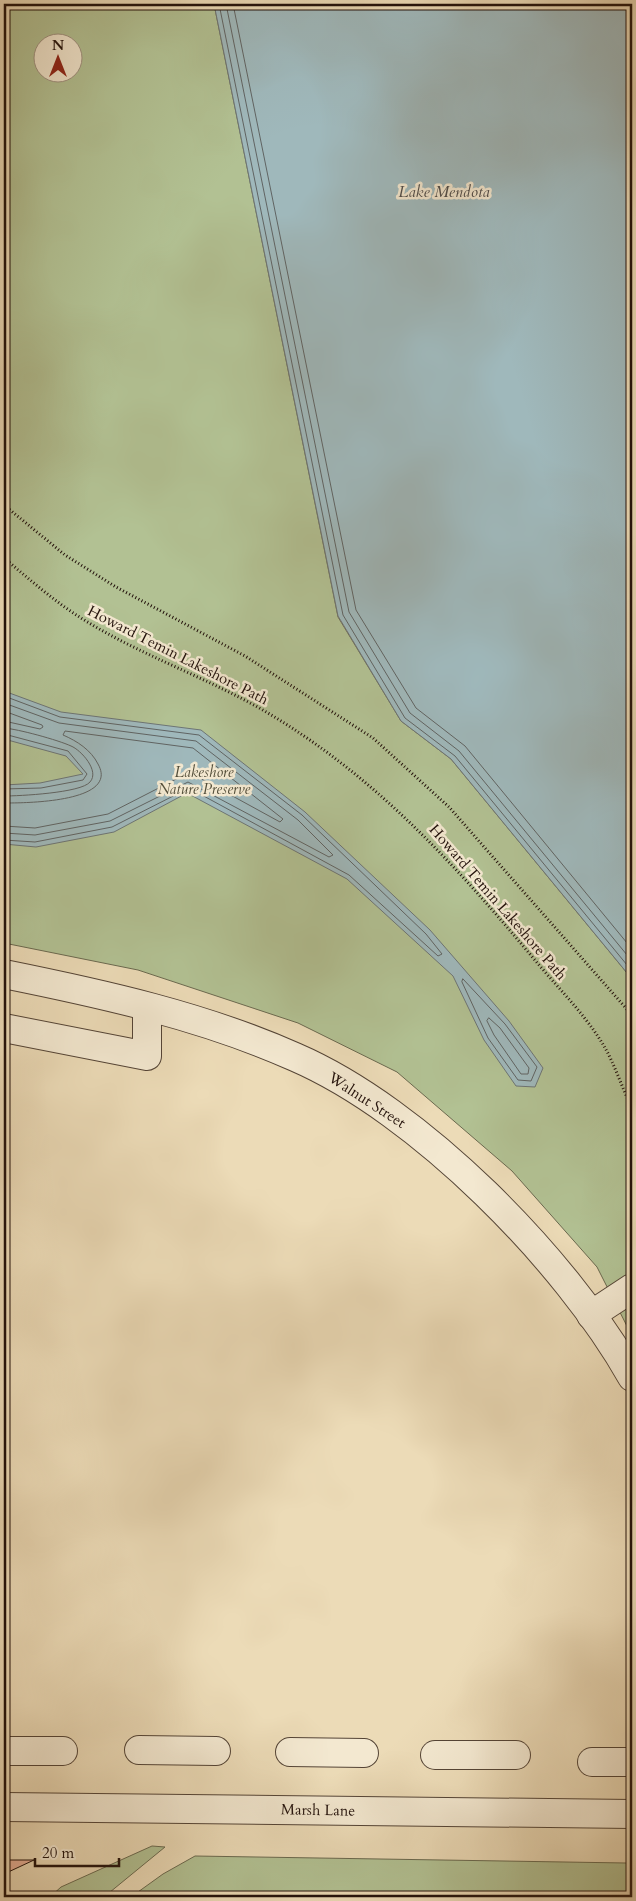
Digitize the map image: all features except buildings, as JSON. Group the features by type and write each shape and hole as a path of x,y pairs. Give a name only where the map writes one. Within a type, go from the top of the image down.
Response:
{"street":[{"name":"Walnut Street","path":"4,974 147,1006 222,1038 298,1067 371,1109 442,1165 520,1242 593,1318 632,1378"},
{"path":"4,1028 147,1056 147,1006"},
{"path":"594,1350 593,1318 632,1288"},
{"path":"139,1750 216,1751"},
{"path":"4,1751 63,1751"},
{"path":"290,1752 364,1753"},
{"path":"435,1755 516,1755"},
{"path":"592,1762 632,1762"},
{"name":"Marsh Lane","path":"4,1807 632,1814"}],"path":[{"name":"Howard Temin Lakeshore Path","path":"4,505 65,554 116,587 245,656 373,738 449,807 632,1014"},
{"name":"Howard Temin Lakeshore Path","path":"4,558 81,618 115,638 260,709 337,759 372,787 421,831 487,903 583,1018 604,1046 632,1108"}],"green space":[{"name":"Lakeshore Nature Preserve","path":"4,4 214,4 338,617 401,721 451,759 632,979 632,1336 597,1267 512,1171 397,1072 298,1023 138,970 4,943"},
{"path":"152,1846 165,1847 104,1897 50,1897 61,1887"},
{"path":"195,1856 626,1863 632,1869 632,1897 131,1897 163,1874"}],"water":[{"name":"Lake Mendota","path":"214,4 632,4 632,979 451,759 401,721 338,616"},
{"path":"4,691 61,712 201,730 305,812 430,930 509,1021 543,1068 535,1087 516,1086 484,1040 453,976 347,879 187,793 114,832 36,847 4,844 4,785 40,783 83,774 66,756 4,739"}]}
